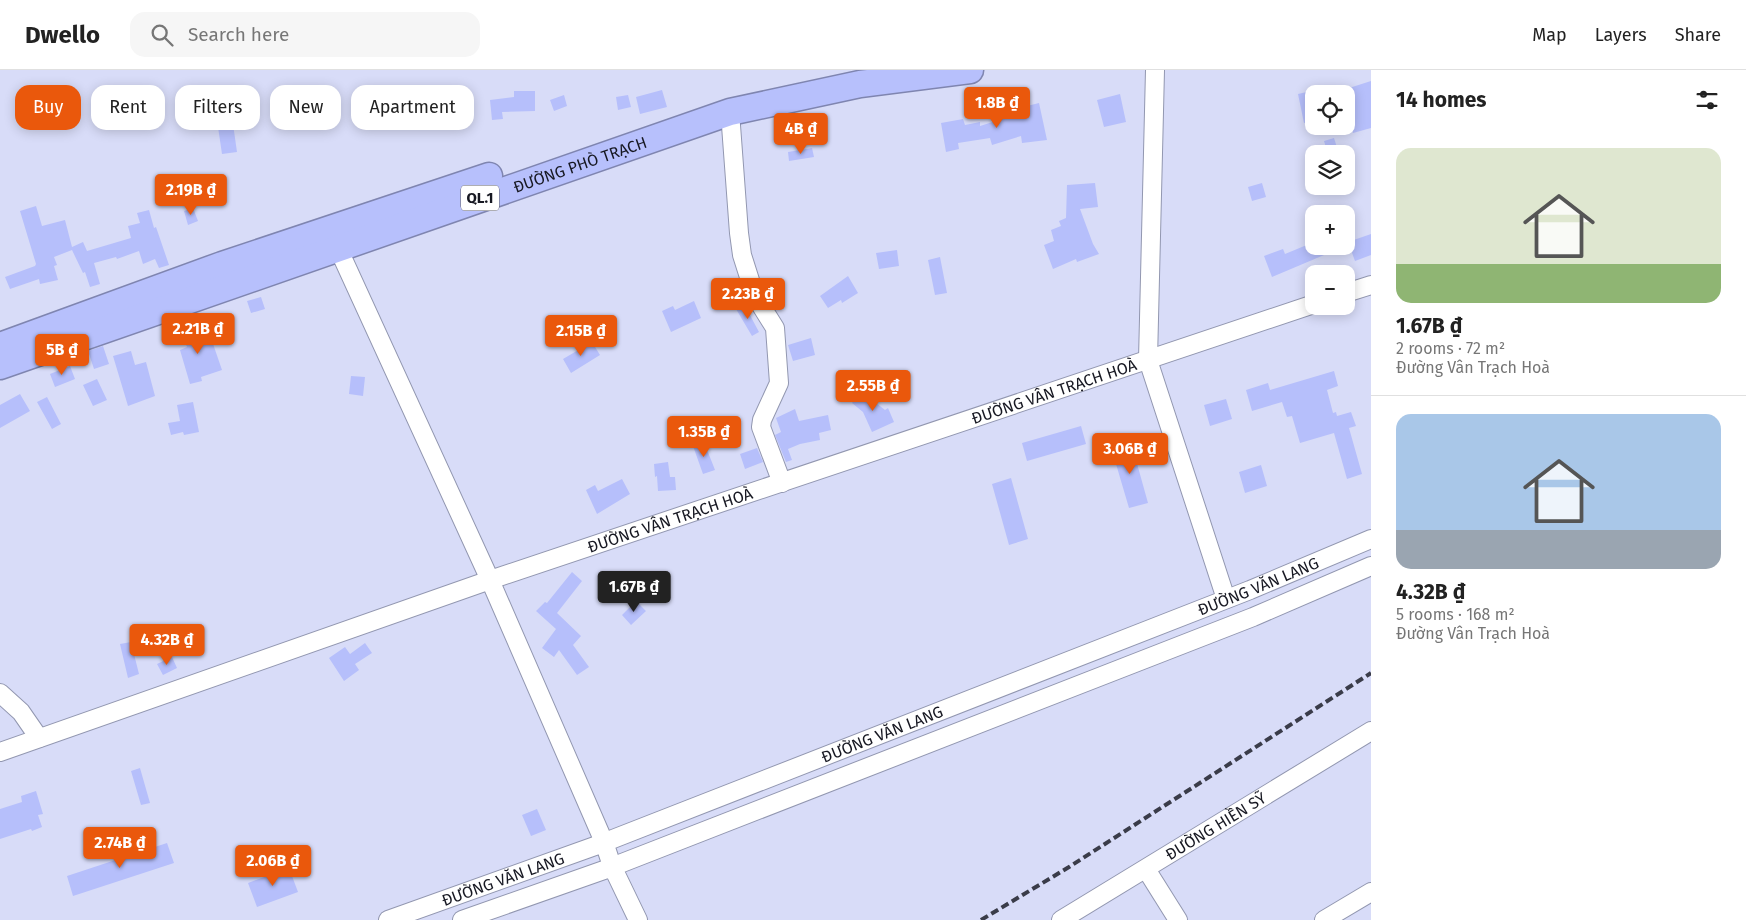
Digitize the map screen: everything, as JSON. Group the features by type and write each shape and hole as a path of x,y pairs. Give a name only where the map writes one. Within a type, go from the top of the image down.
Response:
{"highway":[{"name":"ĐƯỜNG PHÒ TRẠCH","path":"225,275 338,248 734,94 854,70"},
{"name":"ĐƯỜNG PHÒ TRẠCH","path":"9,352 225,275 574,157 730,112 860,84 970,70"}],"street":[{"path":"1154,70 1148,360 1226,599"},
{"path":"730,112 742,255 755,296 775,328 779,383 760,427 782,483"},
{"path":"338,248 490,580 604,842 612,866 638,920"},
{"path":"1355,290 1371,285"},
{"name":"ĐƯỜNG VÂN TRẠCH HOÀ","path":"0,752 490,580 1305,307"},
{"name":"ĐƯỜNG VĂN LANG","path":"388,920 604,842 1226,599 1371,539"},
{"name":"ĐƯỜNG VĂN LANG","path":"462,920 612,866 1253,617 1371,566"},
{"path":"0,692 21,712 38,738"},
{"name":"ĐƯỜNG HIỀN SỸ","path":"1061,920 1371,732"},
{"path":"1146,869 1178,920"},
{"path":"1324,920 1371,892"}],"building":[{"path":"1371,81 1371,128 1355,132 1355,86"},
{"path":"662,90 667,107 640,114 636,97"},
{"path":"514,91 535,91 535,111 502,112 503,119 492,120 490,100 514,97"},
{"path":"1305,92 1305,123 1304,123 1298,94"},
{"path":"1120,94 1126,122 1104,127 1097,100"},
{"path":"564,95 567,106 554,111 550,100"},
{"path":"628,95 631,107 618,110 616,97"},
{"path":"1039,103 1047,140 1022,143 1021,136 992,145 990,138 958,143 959,149 946,152 941,123 963,119 965,125 980,122 980,126 1021,113 1019,108"},
{"path":"218,130 234,130 237,152 222,154"},
{"path":"1334,138 1336,145 1325,145 1324,141"},
{"path":"812,148 814,157 789,161 788,152"},
{"path":"1095,183 1098,207 1080,209 1093,244 1099,254 1077,262 1076,259 1053,269 1044,245 1054,241 1051,230 1061,226 1059,221 1066,218 1067,185"},
{"path":"1262,183 1266,197 1252,201 1248,187"},
{"path":"36,206 42,226 65,220 72,247 83,242 87,251 131,238 128,226 140,223 137,213 149,210 169,265 159,268 155,259 143,264 139,251 117,259 116,257 94,263 100,284 90,287 85,272 83,273 72,250 54,257 57,265 54,266 58,280 40,284 39,279 10,289 5,277 36,264 20,211"},
{"path":"193,208 198,221 188,225 184,211"},
{"path":"1371,234 1371,255 1355,261 1353,255 1355,255 1355,240"},
{"path":"1305,246 1305,255 1324,255 1272,277 1264,256 1283,249 1285,254"},
{"path":"897,250 899,266 879,269 876,253"},
{"path":"940,257 947,293 935,295 928,260"},
{"path":"848,276 858,293 842,303 841,300 828,308 820,296"},
{"path":"261,297 265,309 251,313 247,301"},
{"path":"694,301 701,318 671,332 662,311 673,306 675,310"},
{"path":"744,304 759,332 752,336 736,309"},
{"path":"193,322 201,341 211,338 222,370 201,377 202,381 190,384 180,350 187,347 179,328"},
{"path":"811,338 815,355 793,361 788,345"},
{"path":"592,342 600,355 571,373 563,359"},
{"path":"103,346 109,364 94,369 88,351"},
{"path":"131,351 135,365 146,362 155,396 128,406 113,356"},
{"path":"70,366 75,379 55,387 50,374"},
{"path":"1334,371 1338,386 1327,390 1333,413 1336,412 1337,416 1351,412 1356,426 1349,428 1362,474 1347,479 1334,433 1300,443 1292,416 1287,417 1282,402 1252,411 1246,390 1268,383 1270,390"},
{"path":"351,376 365,377 363,396 349,394"},
{"path":"97,379 107,400 93,406 83,385"},
{"path":"861,391 885,410 888,408 894,422 872,432 863,412 852,403"},
{"path":"20,394 30,411 0,428 0,405"},
{"path":"47,397 61,424 52,429 37,402"},
{"path":"1226,399 1232,419 1210,426 1204,405"},
{"path":"193,402 199,432 184,435 183,432 171,435 168,423 180,421 177,405"},
{"path":"795,409 799,421 828,415 831,430 819,433 820,440 800,444 788,449 792,460 786,462 775,435 781,432 776,418"},
{"path":"1081,426 1086,444 1027,461 1022,443"},
{"path":"704,442 715,470 703,474 693,446"},
{"path":"1131,442 1148,503 1129,508 1111,447"},
{"path":"757,448 763,462 745,469 740,454"},
{"path":"668,462 670,477 675,477 676,490 658,491 654,464"},
{"path":"1261,465 1267,486 1245,493 1239,472"},
{"path":"1011,478 1028,539 1009,545 992,484"},
{"path":"622,479 630,494 597,514 586,490 595,485 598,491"},
{"path":"572,572 582,581 557,613 581,636 573,645 589,667 577,675 559,650 554,657 542,648 556,629 536,611 545,602 547,603"},
{"path":"636,601 646,611 631,625 622,615"},
{"path":"131,642 139,674 128,678 120,644"},
{"path":"365,643 372,653 355,664 359,670 344,681 329,658 345,647 350,654"},
{"path":"172,657 177,668 163,675 157,664"},
{"path":"140,768 150,803 141,805 131,771"},
{"path":"36,791 43,814 38,815 42,827 0,839 0,809 22,802 21,796"},
{"path":"537,809 546,830 531,836 522,815"},
{"path":"167,843 174,863 73,896 67,876"},
{"path":"289,868 298,892 257,907 248,883"}],"railway":[{"path":"981,920 1069,867 1371,673"}]}
